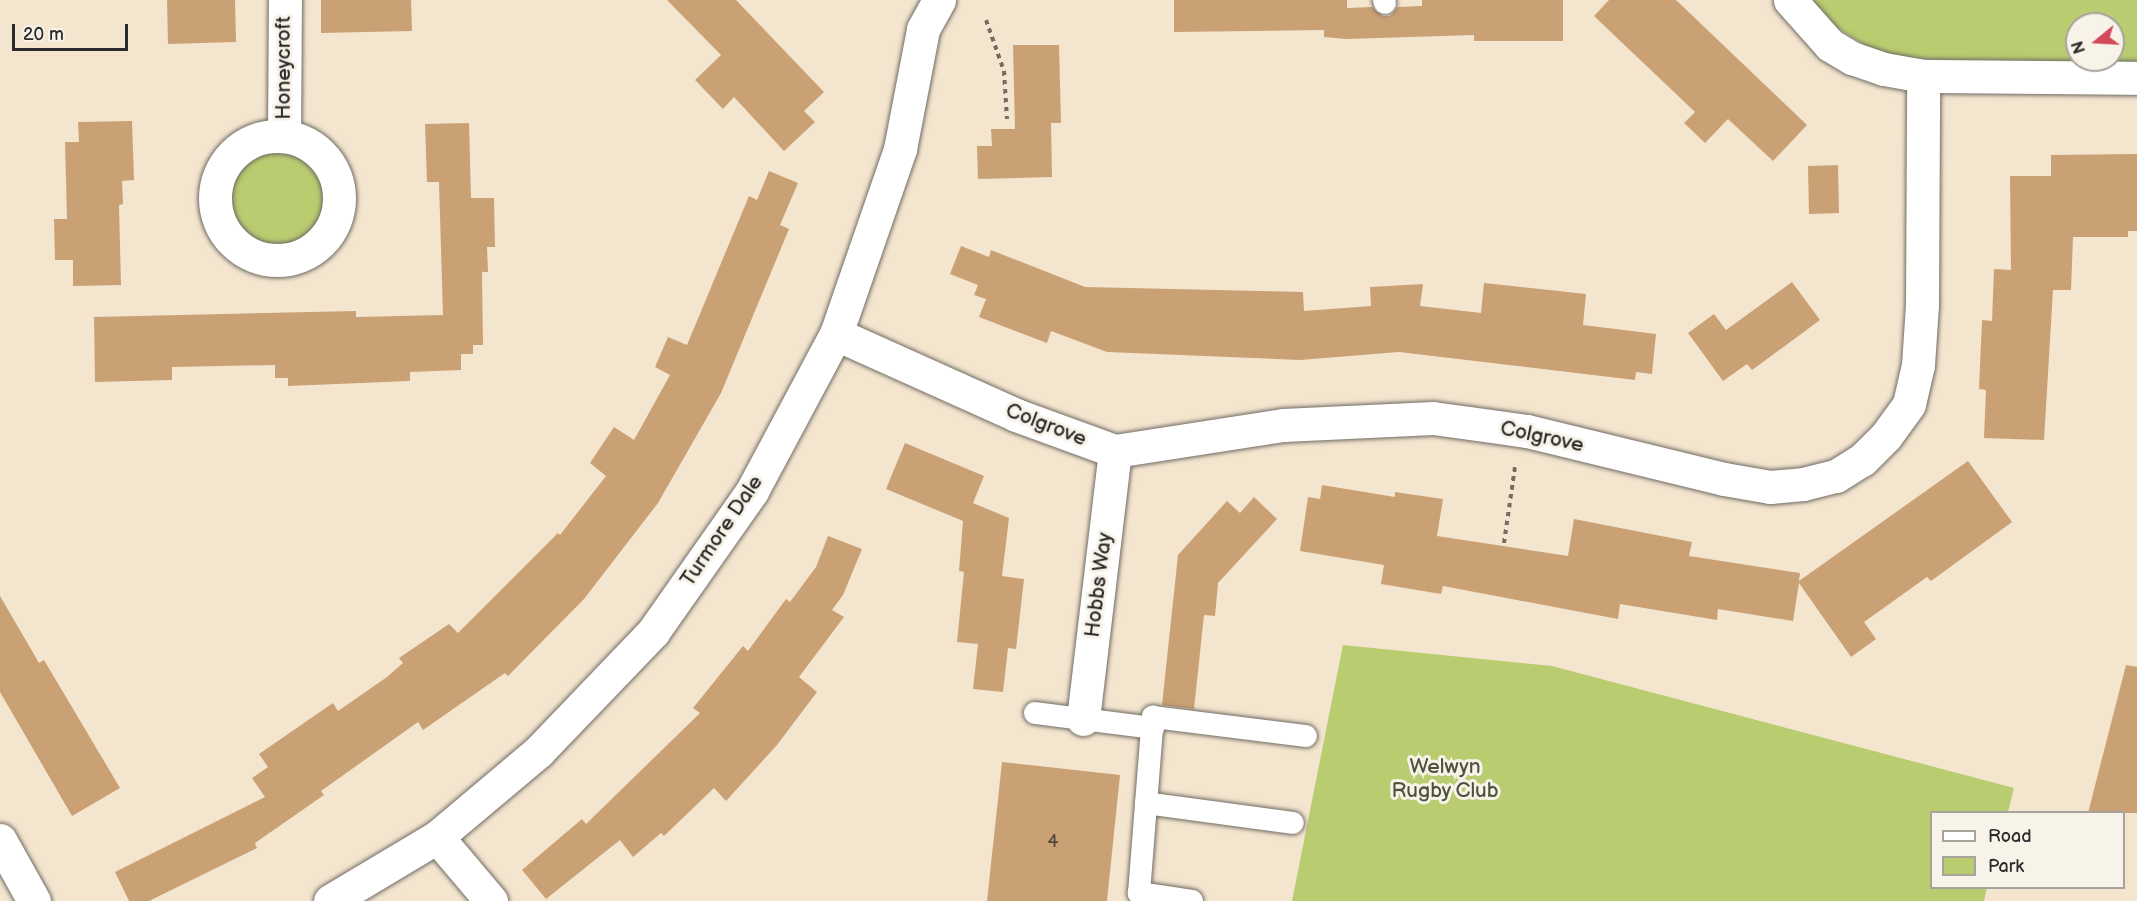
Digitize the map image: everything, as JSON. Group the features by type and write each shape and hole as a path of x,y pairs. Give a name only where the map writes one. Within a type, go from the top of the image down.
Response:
{"street":[{"name":"Honeycroft","path":"284,135 285,0"},
{"name":"Turmore Dale","path":"330,901 437,837 539,751 653,632 752,491 836,334 900,149 918,14 939,0"},
{"path":"1790,0 1811,28 1852,58 1923,76 2137,78"},
{"name":"Colgrove","path":"836,334 1016,415 1115,451 1282,425 1350,419 1432,418 1521,430 1653,463 1770,487 1836,476 1862,460 1886,436 1909,404 1918,365 1922,305 1923,76"},
{"name":"Hobbs Way","path":"1083,719 1115,451"},
{"path":"437,837 491,901"},
{"path":"0,840 34,901"}],"lane":[{"path":"1035,713 1153,728"},
{"path":"1192,901 1139,893 1153,717 1306,736"},
{"path":"1146,803 1293,823"}],"path":[{"path":"986,20 1004,71 1007,119"},
{"path":"1504,543 1521,430"}],"green space":[{"path":"1812,0 2137,0 2137,64 2125,64 2125,12 2065,12 2065,63 1939,61 1878,53 1828,22"},
{"path":"278,145 298,149 307,154 321,168 326,177 330,197 326,217 321,226 307,240 298,245 278,249 258,245 249,240 235,226 230,217 226,197 230,177 235,168 249,154 258,149"},
{"name":"Welwyn Rugby Club","path":"1343,645 1552,666 2014,788 2008,811 1930,811 1930,889 1987,889 1984,901 1292,901"}],"building":[{"path":"167,0 235,0 236,42 168,44"},
{"path":"321,0 411,0 412,31 321,33"},
{"path":"667,0 736,0 824,92 804,111 815,122 784,151 734,97 723,109 695,80 721,55"},
{"path":"1174,0 1347,0 1347,8 1372,7 1383,16 1390,16 1398,7 1422,6 1422,0 1563,0 1563,41 1474,41 1474,35 1346,39 1324,37 1324,30 1174,32"},
{"path":"1609,0 1676,0 1807,125 1773,161 1728,119 1705,143 1684,123 1695,112 1594,16"},
{"path":"1013,45 1059,45 1061,123 1051,123 1052,177 978,179 977,146 992,146 991,129 1015,129"},
{"path":"132,121 134,180 122,181 123,204 119,205 121,285 73,286 73,260 55,260 54,219 67,219 65,142 79,142 78,122"},
{"path":"469,123 471,198 494,198 495,247 487,247 488,272 482,272 483,345 473,345 473,354 461,354 461,370 410,372 410,381 288,386 288,378 275,378 275,365 172,367 172,380 95,382 94,317 356,311 356,317 443,315 439,182 427,182 425,124"},
{"path":"2137,154 2137,231 2128,231 2128,237 2073,237 2071,290 2053,290 2044,440 1984,438 1986,390 1979,389 1982,320 1992,321 1994,269 2011,270 2010,176 2051,176 2051,155"},
{"path":"1838,165 1839,213 1809,214 1808,166"},
{"path":"769,171 798,183 780,225 789,229 721,393 658,503 584,599 508,676 505,673 423,730 418,722 321,791 324,795 255,843 257,848 149,901 129,901 115,872 265,797 252,778 268,767 259,754 333,703 338,711 387,677 403,663 399,658 449,624 458,633 558,533 560,535 606,476 590,463 614,427 634,440 670,375 655,367 668,337 687,345 749,196 757,200"},
{"path":"961,246 989,257 991,250 1085,287 1303,292 1304,311 1371,306 1370,287 1423,284 1420,306 1481,313 1484,283 1586,294 1583,325 1656,334 1652,374 1636,372 1635,380 1399,352 1300,360 1107,352 1051,331 1047,343 979,317 986,299 974,295 978,285 950,274"},
{"path":"1792,282 1820,320 1752,370 1747,364 1723,381 1688,333 1714,314 1726,330"},
{"path":"905,443 984,476 973,503 1009,518 1002,576 1024,579 1016,649 1008,648 1003,692 973,689 978,644 957,642 964,572 959,571 963,521 886,489"},
{"path":"1968,461 2012,522 1931,581 1927,577 1864,622 1876,639 1851,657 1799,583 1793,621 1718,609 1717,620 1620,604 1618,619 1443,586 1441,594 1381,584 1384,565 1300,551 1308,497 1320,499 1322,485 1395,497 1395,492 1443,499 1437,536 1568,556 1574,519 1692,542 1689,556 1800,573 1799,581"},
{"path":"1254,497 1277,519 1218,583 1215,616 1204,615 1194,709 1162,705 1178,555 1227,501 1240,513"},
{"path":"828,536 862,549 843,595 832,610 844,617 799,677 817,692 777,745 726,801 714,788 664,836 661,833 633,857 620,840 546,899 522,870 582,819 586,824 700,713 693,708 743,646 748,651 786,599 790,602 816,567"},
{"path":"0,596 39,663 44,660 120,788 72,816 0,692"},
{"path":"2126,665 2137,667 2137,813 2089,811"},
{"path":"1002,762 1120,775 1107,901 987,901"}]}
